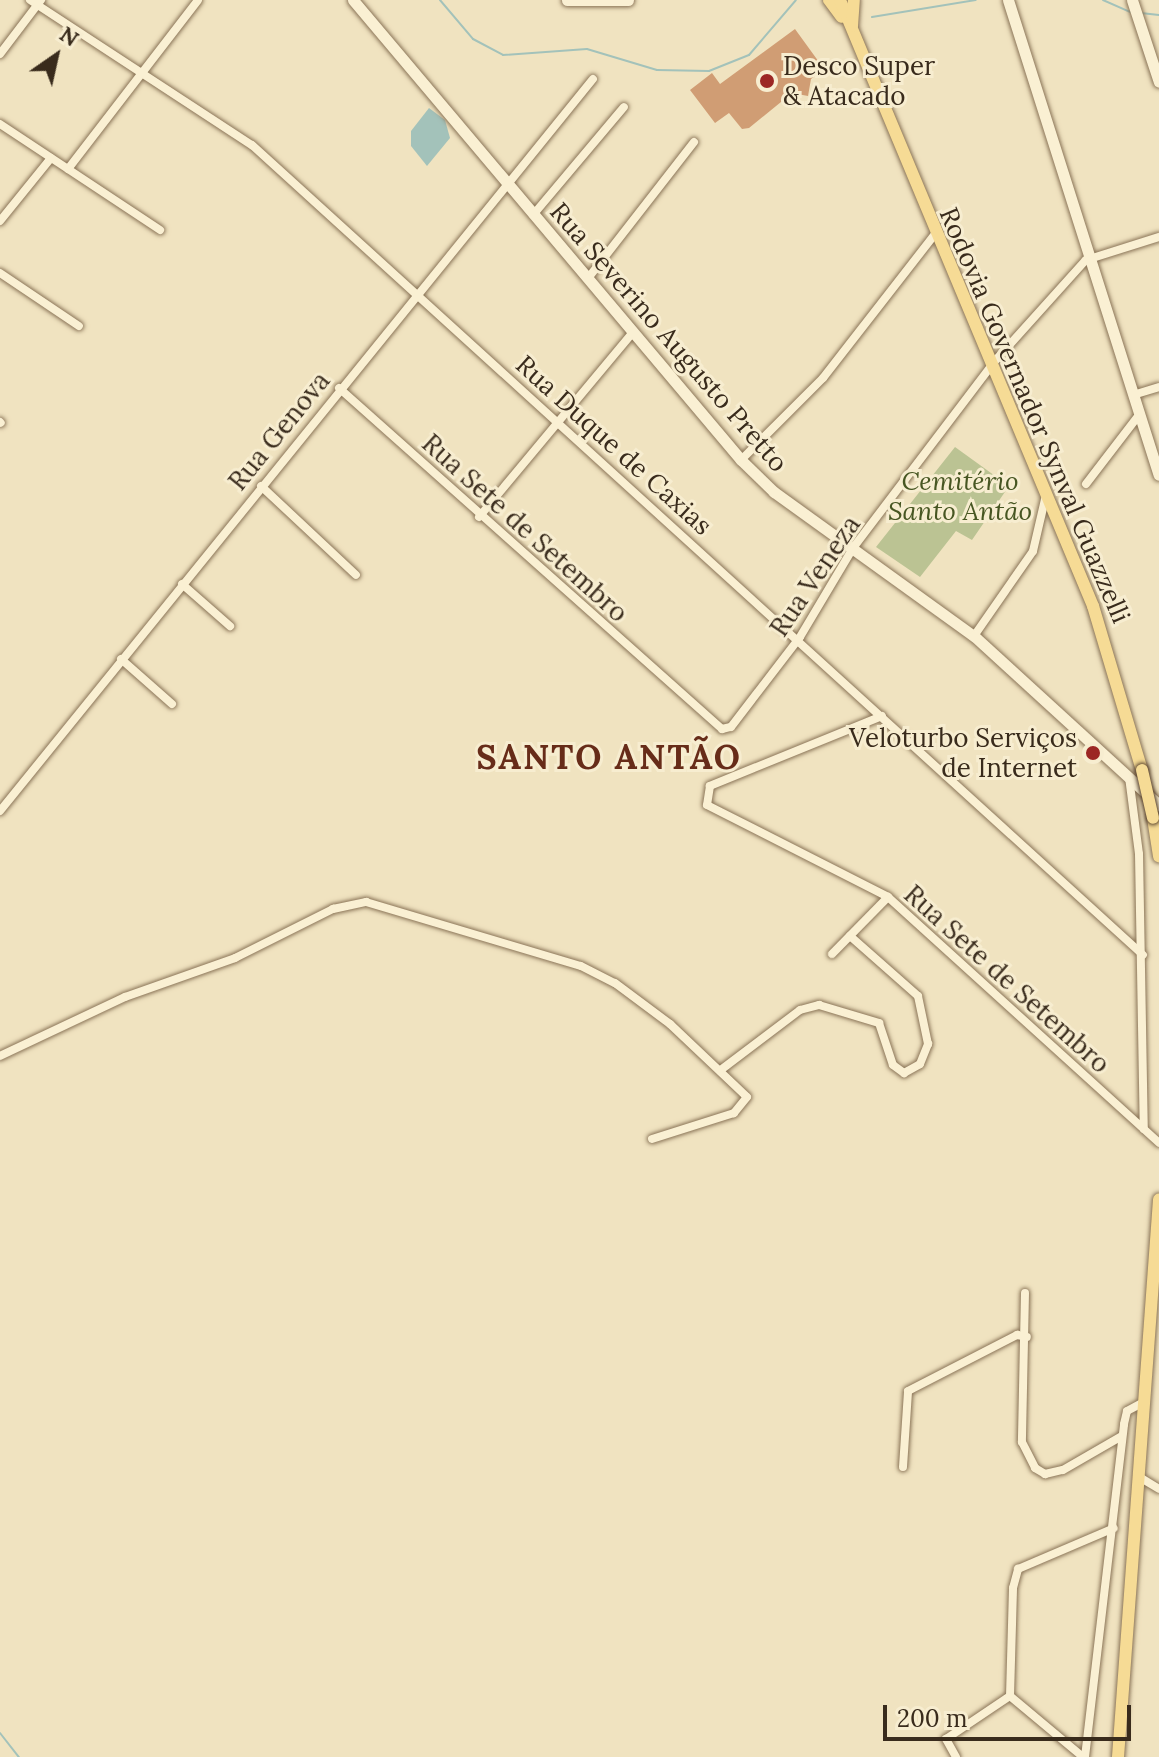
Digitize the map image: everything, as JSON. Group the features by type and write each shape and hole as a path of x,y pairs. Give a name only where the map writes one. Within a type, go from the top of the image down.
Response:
{"main road":[{"path":"829,0 851,29"},
{"name":"Rodovia Governador Synval Guazzelli","path":"840,0 936,233 994,362 1093,606 1142,770 1159,857"},
{"path":"851,29 854,0"},
{"path":"1118,1757 1141,1478 1159,1200"}],"street":[{"path":"68,169 198,0"},
{"path":"567,0 621,1"},
{"path":"1008,0 1086,260 1159,475"},
{"path":"1132,0 1159,82"},
{"name":"Rua Severino Augusto Pretto","path":"355,1 741,460 774,492 974,636 1159,805"},
{"path":"0,54 36,2"},
{"name":"Rua Duque de Caxias","path":"36,2 252,145 800,637 1143,955"},
{"name":"Rua Genova","path":"0,811 505,182 593,79"},
{"path":"533,215 624,107"},
{"path":"0,124 160,230"},
{"path":"589,277 694,142"},
{"path":"0,221 51,158"},
{"path":"741,460 823,378 936,233"},
{"path":"1086,260 1159,237"},
{"name":"Rua Veneza","path":"722,729 731,727 800,637 853,548 994,362 1086,260"},
{"path":"0,273 79,326"},
{"path":"479,517 634,331"},
{"path":"1133,395 1159,387"},
{"name":"Rua Sete de Setembro","path":"339,388 479,517 722,729"},
{"path":"1086,484 1139,415"},
{"path":"261,486 356,575"},
{"path":"974,636 1033,551 1046,495"},
{"path":"182,584 230,626"},
{"path":"121,659 172,704"},
{"name":"Rua Sete de Setembro","path":"882,716 710,786 707,805 888,897 1159,1143"},
{"path":"1129,777 1143,955 1144,1129"},
{"path":"832,954 888,897"},
{"path":"0,1056 125,997 284,936 333,909 366,902 581,966 615,983 744,1090 745,1106 652,1139"},
{"path":"722,1069 800,1010 819,1005 879,1023 893,1065 904,1073 920,1064 928,1044 918,996 850,936"},
{"path":"1025,1293 1027,1337 1022,1442 1035,1468 1045,1474 1063,1470 1123,1436"},
{"path":"903,1467 908,1391 1017,1335 1027,1337"},
{"path":"1084,1757 1127,1411 1146,1401"},
{"path":"1141,1478 1159,1489"},
{"path":"1007,1569 1018,1569 1114,1528"},
{"path":"1010,1696 1018,1569"},
{"path":"1010,1696 1084,1757"},
{"path":"956,1757 946,1739 1010,1696"}],"green space":[{"name":"Cemitério Santo Antão","path":"955,447 1009,486 972,540 956,531 920,577 876,547"}],"water":[{"path":"429,108 445,120 450,138 427,166 411,146 411,131"}],"building":[{"name":"Desco Super & Atacado","path":"795,29 824,69 811,79 808,96 792,93 749,128 742,129 729,113 715,123 690,90 712,73 720,84"}],"waterway":[{"path":"440,0 473,39 503,55 587,49 657,70 709,71 749,55 796,0"},
{"path":"872,17 976,0"},
{"path":"1103,0 1130,12"},
{"path":"1141,13 1159,15"},
{"path":"0,1733 19,1757"}],"place":[{"name":"Desco Super & Atacado","path":"767,81"},
{"name":"Veloturbo Serviços de Internet","path":"1093,753"}],"district":[{"name":"SANTO ANTÃO","path":"609,757"}]}
